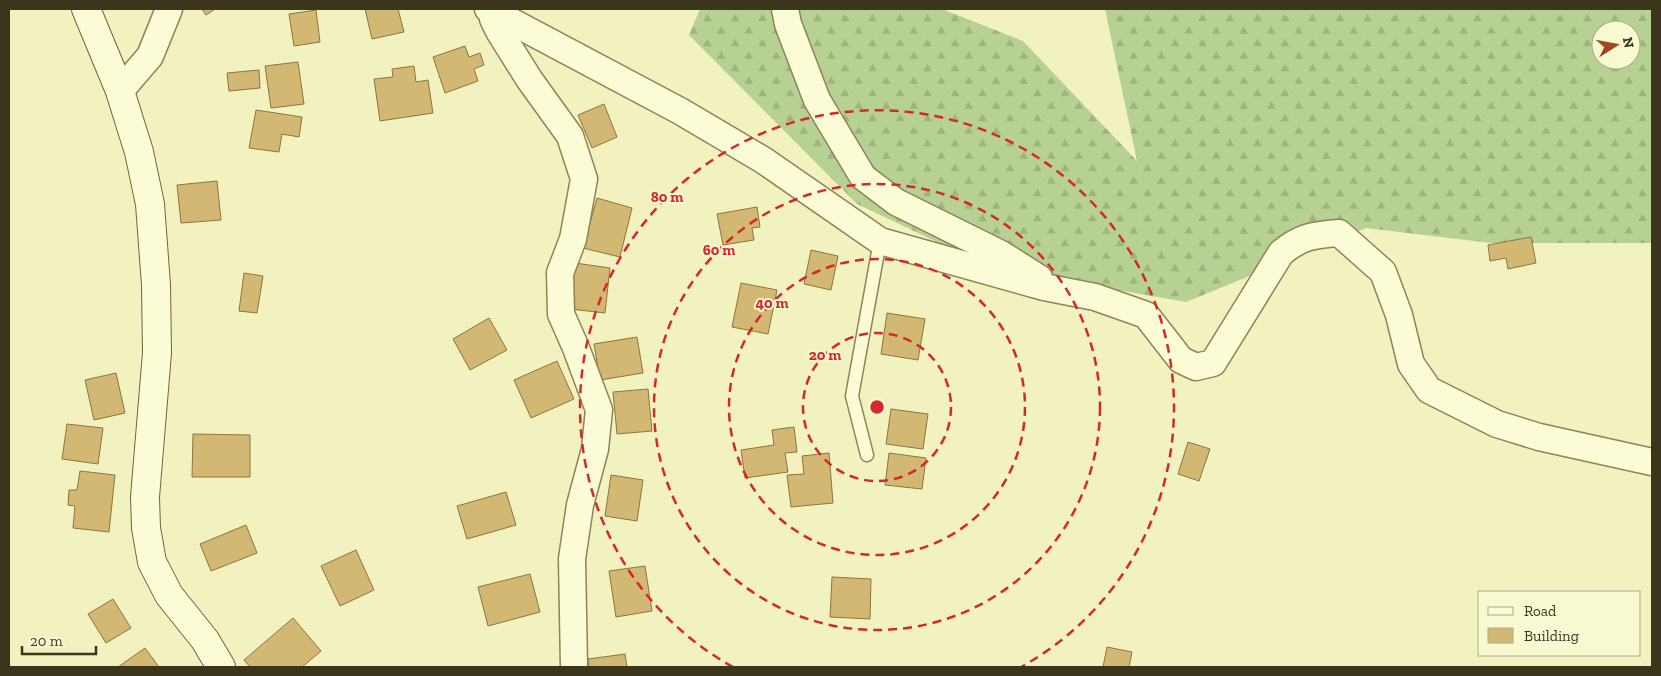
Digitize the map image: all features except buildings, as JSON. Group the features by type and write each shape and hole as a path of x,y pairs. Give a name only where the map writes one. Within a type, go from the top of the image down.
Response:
{"main road":[{"path":"86,9 120,91 139,152 150,204 156,285 157,353 145,497 146,528 152,562 169,595 205,640 221,667"}],"street":[{"path":"120,91 150,56 169,9"},
{"path":"785,9 790,32 817,100 862,177 896,202 1001,254 1038,276 1044,287"},
{"path":"491,10 671,106 763,160 880,241 1044,287 1096,297 1146,316 1181,360 1196,367 1213,363 1281,253 1289,246 1311,235 1339,234 1383,272 1399,315 1411,364 1430,390 1497,424 1539,437 1652,462"},
{"path":"491,10 499,31 529,79 570,136 584,179 573,240 560,272 561,314 599,410 595,449 580,505 572,559 574,667"}],"lane":[{"path":"866,455 852,396 880,241"}],"green space":[{"path":"700,9 942,9 1023,41 1137,161 1105,9 1652,9 1652,243 1491,243 1366,228 1186,302 992,268 857,204 689,35"}]}
